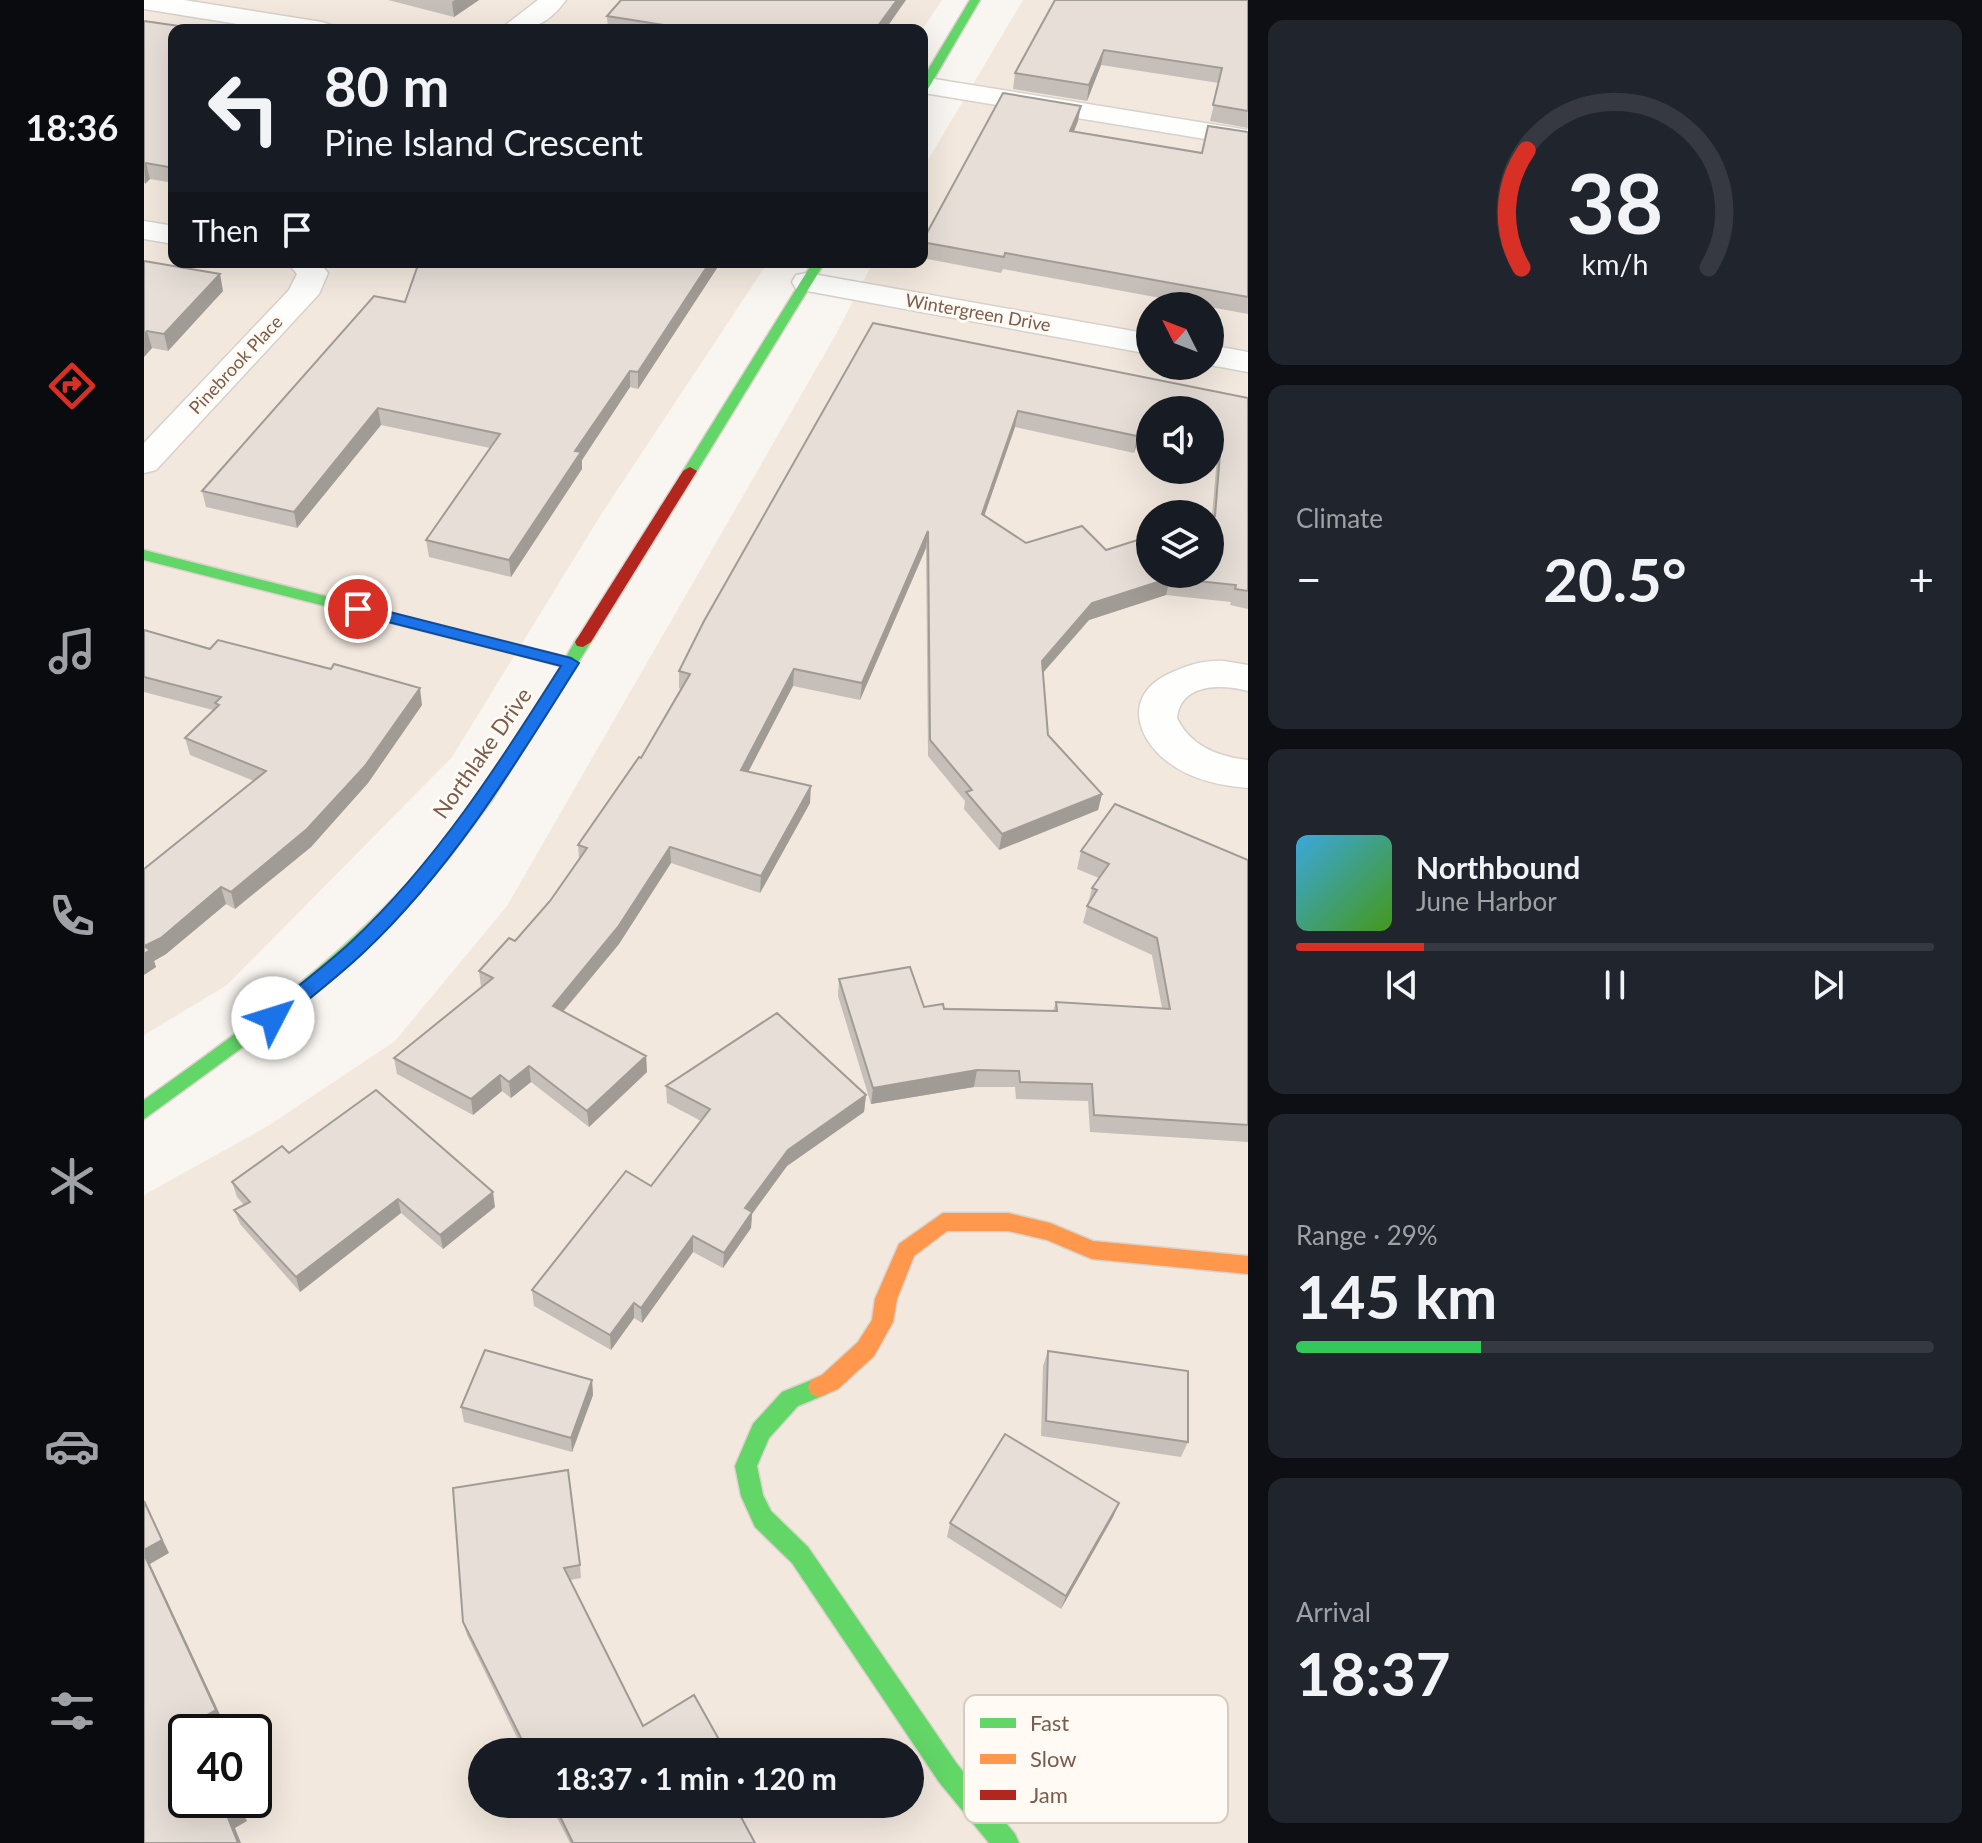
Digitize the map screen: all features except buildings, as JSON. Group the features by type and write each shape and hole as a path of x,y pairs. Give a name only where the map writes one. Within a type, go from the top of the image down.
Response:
{"street":[{"path":"522,24 553,0"},
{"path":"928,79 975,0"},
{"path":"144,1 285,24"},
{"path":"928,88 1248,138"},
{"path":"144,230 168,234"},
{"name":"Pinebrook Place","path":"144,463 303,294 313,273 308,268"},
{"name":"Wintergreen Drive","path":"813,272 1136,341"},
{"name":"Northlake Drive","path":"144,1111 273,1018 357,947 419,882 495,785 813,272"},
{"path":"1224,358 1248,362"},
{"path":"144,555 571,663"},
{"path":"1248,678 1207,674 1185,679 1168,691 1158,705 1161,732 1174,749 1207,768 1248,774"},
{"path":"964,1792 800,1555 763,1519 752,1496 746,1466 761,1431 790,1399 830,1382 866,1349 882,1322 886,1299 906,1250 943,1222 1008,1222 1050,1232 1092,1250 1248,1265"},
{"path":"989,1823 1006,1843"}],"shaded area":[{"path":"144,0 942,0 926,24 168,24 168,268 764,268 602,513 452,757 227,985 144,1035"},
{"path":"1023,0 1248,0 1248,1843 144,1843 144,1195 268,1126 395,1041 507,906 835,336 870,268 928,268 928,160"}],"traffic: fast":[{"path":"928,79 975,0"},
{"path":"690,471 815,268"},
{"path":"144,555 571,663"},
{"path":"144,1111 322,976 419,882 486,796 583,642"},
{"path":"819,1387 790,1399 761,1431 746,1466 752,1496 763,1519 800,1555 964,1792"},
{"path":"989,1823 1006,1843"}],"traffic: slow":[{"path":"819,1387 830,1382 866,1349 882,1322 886,1299 906,1250 943,1222 1008,1222 1050,1232 1092,1250 1248,1265"}],"traffic: jam":[{"path":"583,642 690,471"}],"route":[{"path":"273,1018 357,947 419,882 495,785 571,663 358,609"}]}
